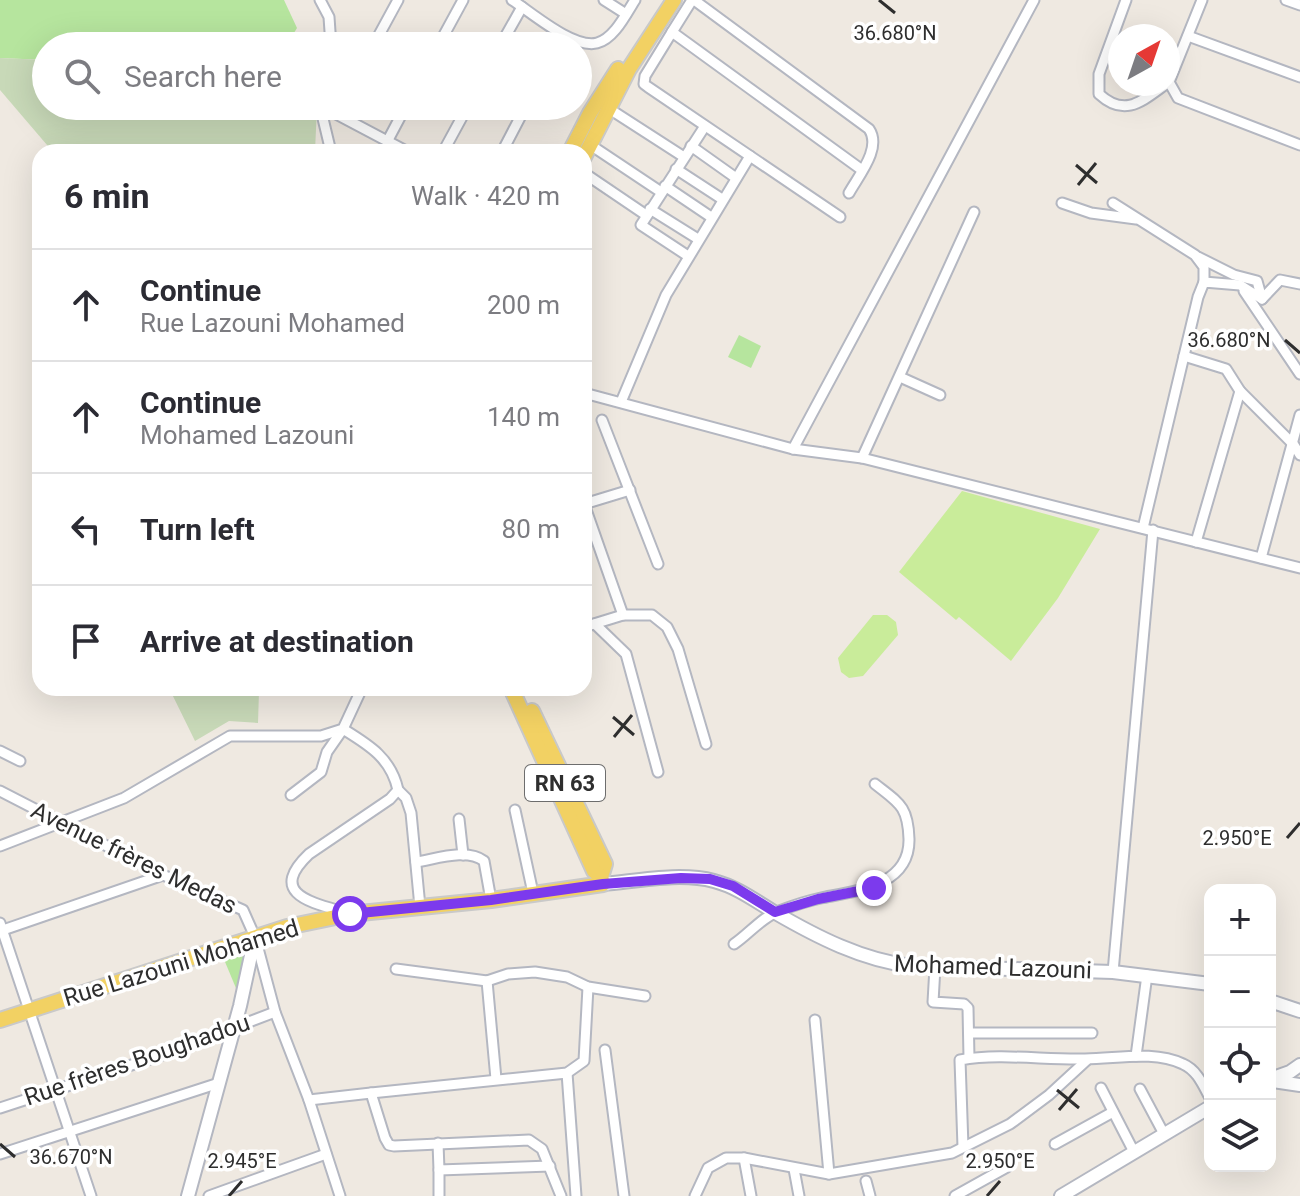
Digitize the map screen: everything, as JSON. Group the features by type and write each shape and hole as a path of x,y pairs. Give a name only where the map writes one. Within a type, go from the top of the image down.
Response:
{"main road":[{"path":"592,99 662,0"},
{"path":"590,144 635,59 674,0"},
{"path":"573,144 581,120"},
{"path":"515,696 594,871 602,880"},
{"name":"RN 63","path":"526,696 605,864 602,880"},
{"name":"Mohamed Lazouni","path":"602,880 710,879 733,886 775,912 849,950 882,962 935,967 1113,972 1204,983"},
{"name":"Rue Lazouni Mohamed","path":"0,1020 287,927 350,914 491,900 602,880"},
{"path":"188,1196 255,937"},
{"path":"1276,1003 1300,1011"},
{"path":"1276,1078 1300,1065"},
{"path":"1276,1081 1300,1085"},
{"path":"1061,1196 1204,1111"}],"street":[{"path":"381,32 398,0"},
{"path":"446,32 463,0"},
{"path":"512,0 560,32"},
{"path":"604,0 626,14"},
{"path":"592,42 598,43 613,31 635,0"},
{"path":"840,217 644,84 645,76 693,0 869,129 873,134 874,147 849,193"},
{"path":"793,449 1034,0"},
{"path":"1117,24 1126,0"},
{"path":"1180,55 1202,0"},
{"path":"1286,0 1300,5"},
{"path":"325,3 331,32"},
{"path":"508,32 522,7"},
{"path":"672,32 862,170"},
{"path":"1188,36 1300,77"},
{"path":"1108,49 1099,74 1099,94 1121,107 1138,103 1148,96"},
{"path":"1177,96 1300,145"},
{"path":"608,108 684,157"},
{"path":"324,120 329,144"},
{"path":"356,120 395,144"},
{"path":"388,140 399,120"},
{"path":"447,144 460,120"},
{"path":"506,144 519,120"},
{"path":"688,256 643,227 642,222 705,126"},
{"path":"691,146 736,178"},
{"path":"592,153 711,217"},
{"path":"621,402 666,295 750,156"},
{"path":"676,169 722,199"},
{"path":"592,178 698,239"},
{"path":"1062,203 1091,213 1139,220"},
{"path":"1113,203 1195,255 1234,275 1257,281 1262,299"},
{"path":"862,458 974,212"},
{"path":"1113,972 1148,529 1184,356 1204,282 1204,267 1195,255"},
{"path":"1262,299 1280,280 1300,284"},
{"path":"1204,282 1240,285 1262,299"},
{"path":"1240,285 1298,367"},
{"path":"1184,356 1226,369 1240,391 1300,455"},
{"path":"900,377 940,395"},
{"path":"1196,542 1240,391"},
{"path":"592,395 793,449 862,458 1300,568"},
{"path":"1261,558 1300,415"},
{"path":"602,420 658,564"},
{"path":"592,502 630,490"},
{"path":"592,527 623,615"},
{"path":"592,625 623,615 652,615 667,627 678,649 706,744"},
{"path":"592,628 626,654 658,772"},
{"path":"291,795 321,772 327,752 343,729 358,696"},
{"path":"0,846 124,798 230,736 321,736 343,729 374,748 387,762 398,790 406,798 411,813 420,907"},
{"path":"0,751 20,761"},
{"path":"734,944 775,912 818,899 874,888 895,874 909,850 908,826 903,807 875,784"},
{"path":"350,914 303,899 294,893 291,884 293,873 309,854 390,799 398,790"},
{"name":"Avenue frères Medas","path":"0,791 163,875 243,910 255,937 275,1012 309,1100 340,1196"},
{"path":"515,810 533,893"},
{"path":"459,819 463,855"},
{"path":"416,862 477,856 484,861 491,900"},
{"path":"91,1196 1,928 163,875"},
{"path":"935,967 933,1002 966,1005 969,1058"},
{"path":"396,969 487,981 508,974 535,972 567,977 588,987 645,996"},
{"path":"1136,1056 1147,975"},
{"path":"487,981 496,1079"},
{"path":"309,1100 567,1073 584,1061 588,987"},
{"name":"Rue frères Boughadou","path":"0,1108 165,1054 275,1012"},
{"path":"815,1020 829,1174"},
{"path":"969,1033 1092,1033"},
{"path":"605,1050 624,1196"},
{"path":"963,1147 960,1060 1087,1060 1136,1056 1187,1065 1204,1087"},
{"path":"695,1196 708,1168 726,1158 744,1158 829,1174 952,1153 1010,1124 1049,1095 1087,1060"},
{"path":"567,1073 576,1196"},
{"path":"0,1154 219,1083"},
{"path":"1101,1088 1134,1152"},
{"path":"1140,1089 1164,1134"},
{"path":"371,1093 389,1145 529,1140 542,1149 561,1196"},
{"path":"1055,1144 1113,1112"},
{"path":"438,1143 439,1196"},
{"path":"209,1196 326,1154"},
{"path":"744,1158 751,1196"},
{"path":"439,1170 550,1166"},
{"path":"955,1196 1007,1167"},
{"path":"794,1169 799,1196"},
{"path":"866,1181 870,1196"}],"green space":[{"path":"0,0 284,0 297,28 295,32 32,32 32,59 0,58"},
{"path":"0,58 32,59 32,120 316,120 315,144 46,144 0,90"},
{"path":"739,335 761,346 751,368 728,357"},
{"path":"962,491 1100,529 1058,598 1011,661 899,572"},
{"path":"873,615 887,615 896,622 898,635 863,676 849,678 841,672 838,658"},
{"path":"173,696 259,696 258,723 229,721 195,741"},
{"path":"246,950 238,993 223,957"}],"route":[{"path":"350,914 491,900 603,884 681,878 710,879 733,886 775,912 818,899 874,888"}]}
